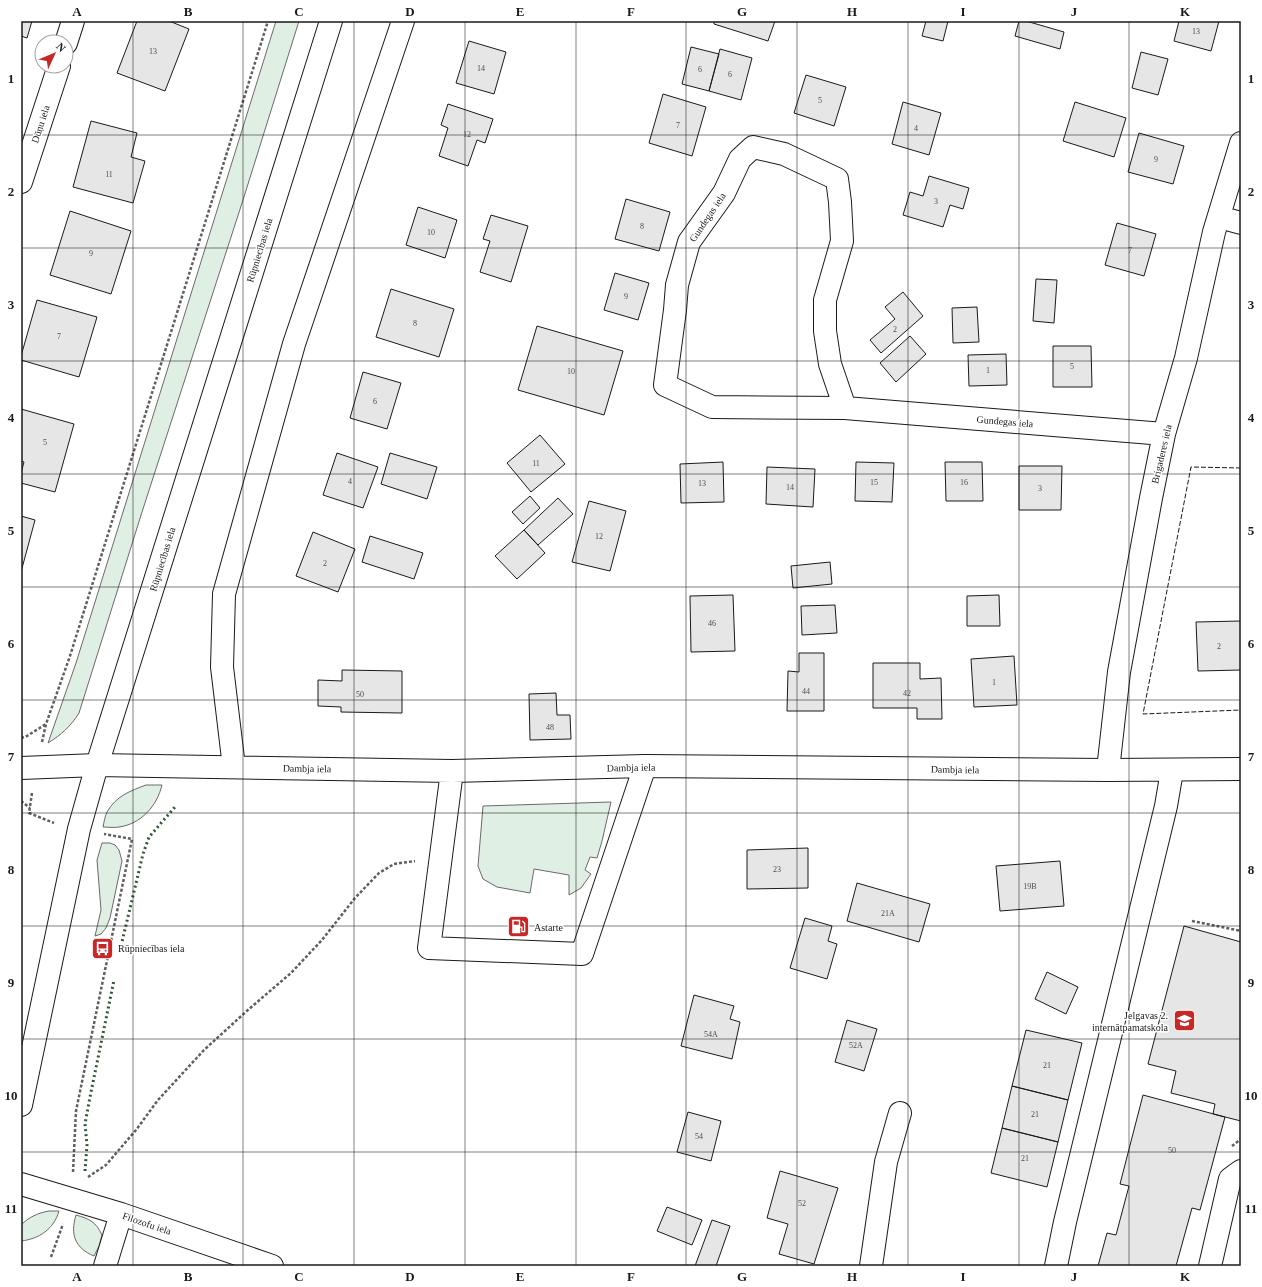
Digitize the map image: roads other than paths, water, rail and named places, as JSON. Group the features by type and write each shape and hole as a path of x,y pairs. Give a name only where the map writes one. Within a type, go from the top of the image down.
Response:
{"street":[{"path":"69,34 73,21"},
{"name":"Rūpniecības iela","path":"21,1105 79,829 97,765 331,21"},
{"path":"234,767 222,667 224,594 294,344 403,21"},
{"name":"Dūņu iela","path":"21,182 56,74"},
{"name":"Brigaderes iela","path":"1108,770 1119,672 1149,506 1164,434 1186,358 1214,232 1241,143"},
{"name":"Gundegas iela","path":"845,408 830,364 825,331 825,300 842,241 837,179 784,154 753,147 740,159 724,193 690,242 677,285 665,385 712,407 845,408 1164,434"},
{"path":"1219,217 1241,223"},
{"name":"Dambja iela","path":"21,768 97,765 452,770 645,766 1172,771 1241,770"},
{"path":"452,770 429,948 582,954 645,766"},
{"path":"1056,1266 1065,1222 1164,814 1172,771"},
{"path":"871,1266 880,1213 886,1162 900,1113"},
{"path":"1210,1266 1230,1179 1241,1171"},
{"name":"Filozofu iela","path":"21,1184 121,1214 272,1266"},
{"path":"105,1266 121,1214"}],"place":[{"name":"Astarte","path":"518,927"},
{"name":"Rūpniecības iela","path":"103,948"},
{"name":"Jelgavas 2. internātpamatskola","path":"1184,1021"}]}
